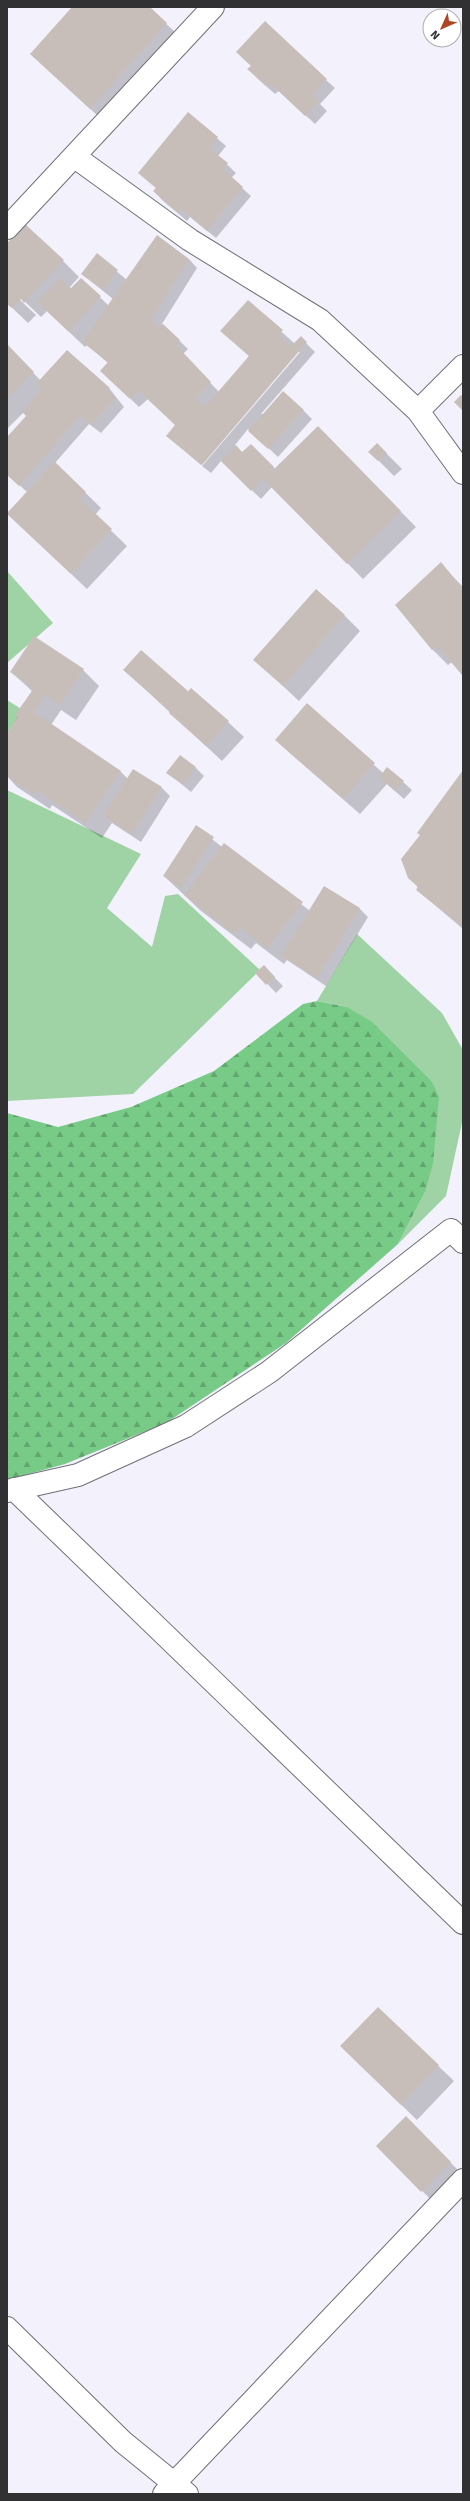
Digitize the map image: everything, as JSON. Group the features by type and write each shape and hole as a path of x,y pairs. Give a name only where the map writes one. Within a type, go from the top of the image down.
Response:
{"street":[{"path":"7,228 75,157 213,7"},
{"path":"75,157 190,240 320,320 418,411 463,473"},
{"path":"418,411 463,366"},
{"path":"11,1490 78,1475 186,1426 269,1372 451,1230 463,1242"},
{"path":"11,1490 463,1923"},
{"path":"7,2328 123,2442 175,2490 463,2180"}],"green space":[{"path":"7,571 53,623 7,663"},
{"path":"7,700 23,710 7,734"},
{"path":"7,790 141,854 107,908 152,947 165,896 178,894 260,970 133,1094 7,1101"},
{"path":"357,934 442,1013 463,1050 463,1118 446,1196 398,1244 425,1192 347,1007 317,1001"},
{"path":"317,1001 347,1007 372,1022 432,1082 439,1097 433,1164 425,1192 398,1244 286,1343 166,1423 65,1464 7,1480 7,1113 58,1127 131,1107 214,1071 303,1004"}],"building":[{"path":"72,7 150,7 167,23 90,109 30,54"},
{"path":"265,21 327,79 312,95 319,101 305,116 270,83 266,86 247,69 251,66 236,52"},
{"path":"188,112 218,137 209,148 228,163 223,169 243,187 207,231 181,209 178,213 153,191 156,188 138,173"},
{"path":"25,224 64,260 24,303 21,299 12,308 7,304 7,243"},
{"path":"157,235 189,259 151,320 159,328 163,324 180,340 176,345 211,382 196,399 205,407 249,356 220,331 248,300 283,330 278,335 291,346 301,336 307,342 202,465 166,436 175,425 139,391 130,399 100,371 108,362 82,342"},
{"path":"97,253 118,270 103,290 81,274"},
{"path":"81,278 101,296 69,332 37,302 60,279 71,288"},
{"path":"7,344 34,372 7,398"},
{"path":"67,350 110,388 108,390 116,398 91,425 80,416 19,486 7,475 7,437 26,416 22,412 42,389 36,384"},
{"path":"283,391 304,410 268,449 248,431"},
{"path":"461,395 463,397 463,411 454,402"},
{"path":"318,426 401,511 347,564 263,479 251,491 221,461 236,445 242,452 251,444 274,467 269,474"},
{"path":"377,443 387,453 378,461 368,452"},
{"path":"54,461 86,492 80,499 112,529 71,574 7,514"},
{"path":"441,562 463,589 463,676 437,646 432,650 395,605"},
{"path":"316,589 345,615 283,686 253,660"},
{"path":"34,636 84,669 60,705 45,695 34,712 121,771 86,823 36,790 33,794 7,776 7,734 18,717 15,715 34,688 10,672"},
{"path":"141,650 188,691 170,711 123,670"},
{"path":"191,688 229,721 206,746 169,713"},
{"path":"307,703 375,763 343,799 275,740"},
{"path":"180,755 196,767 182,784 166,773"},
{"path":"387,767 404,781 395,791 379,777"},
{"path":"133,769 162,787 132,834 103,816"},
{"path":"463,770 463,927 416,890 418,887 408,878 401,859 420,835 417,833"},
{"path":"196,825 214,837 181,888 163,876"},
{"path":"224,843 303,902 267,949 240,928 235,934 184,895"},
{"path":"324,886 360,908 317,978 281,956"},
{"path":"264,965 275,977 266,985 255,973"},
{"path":"378,2007 439,2065 401,2105 340,2046"},
{"path":"406,2116 451,2162 421,2192 376,2146"}]}
